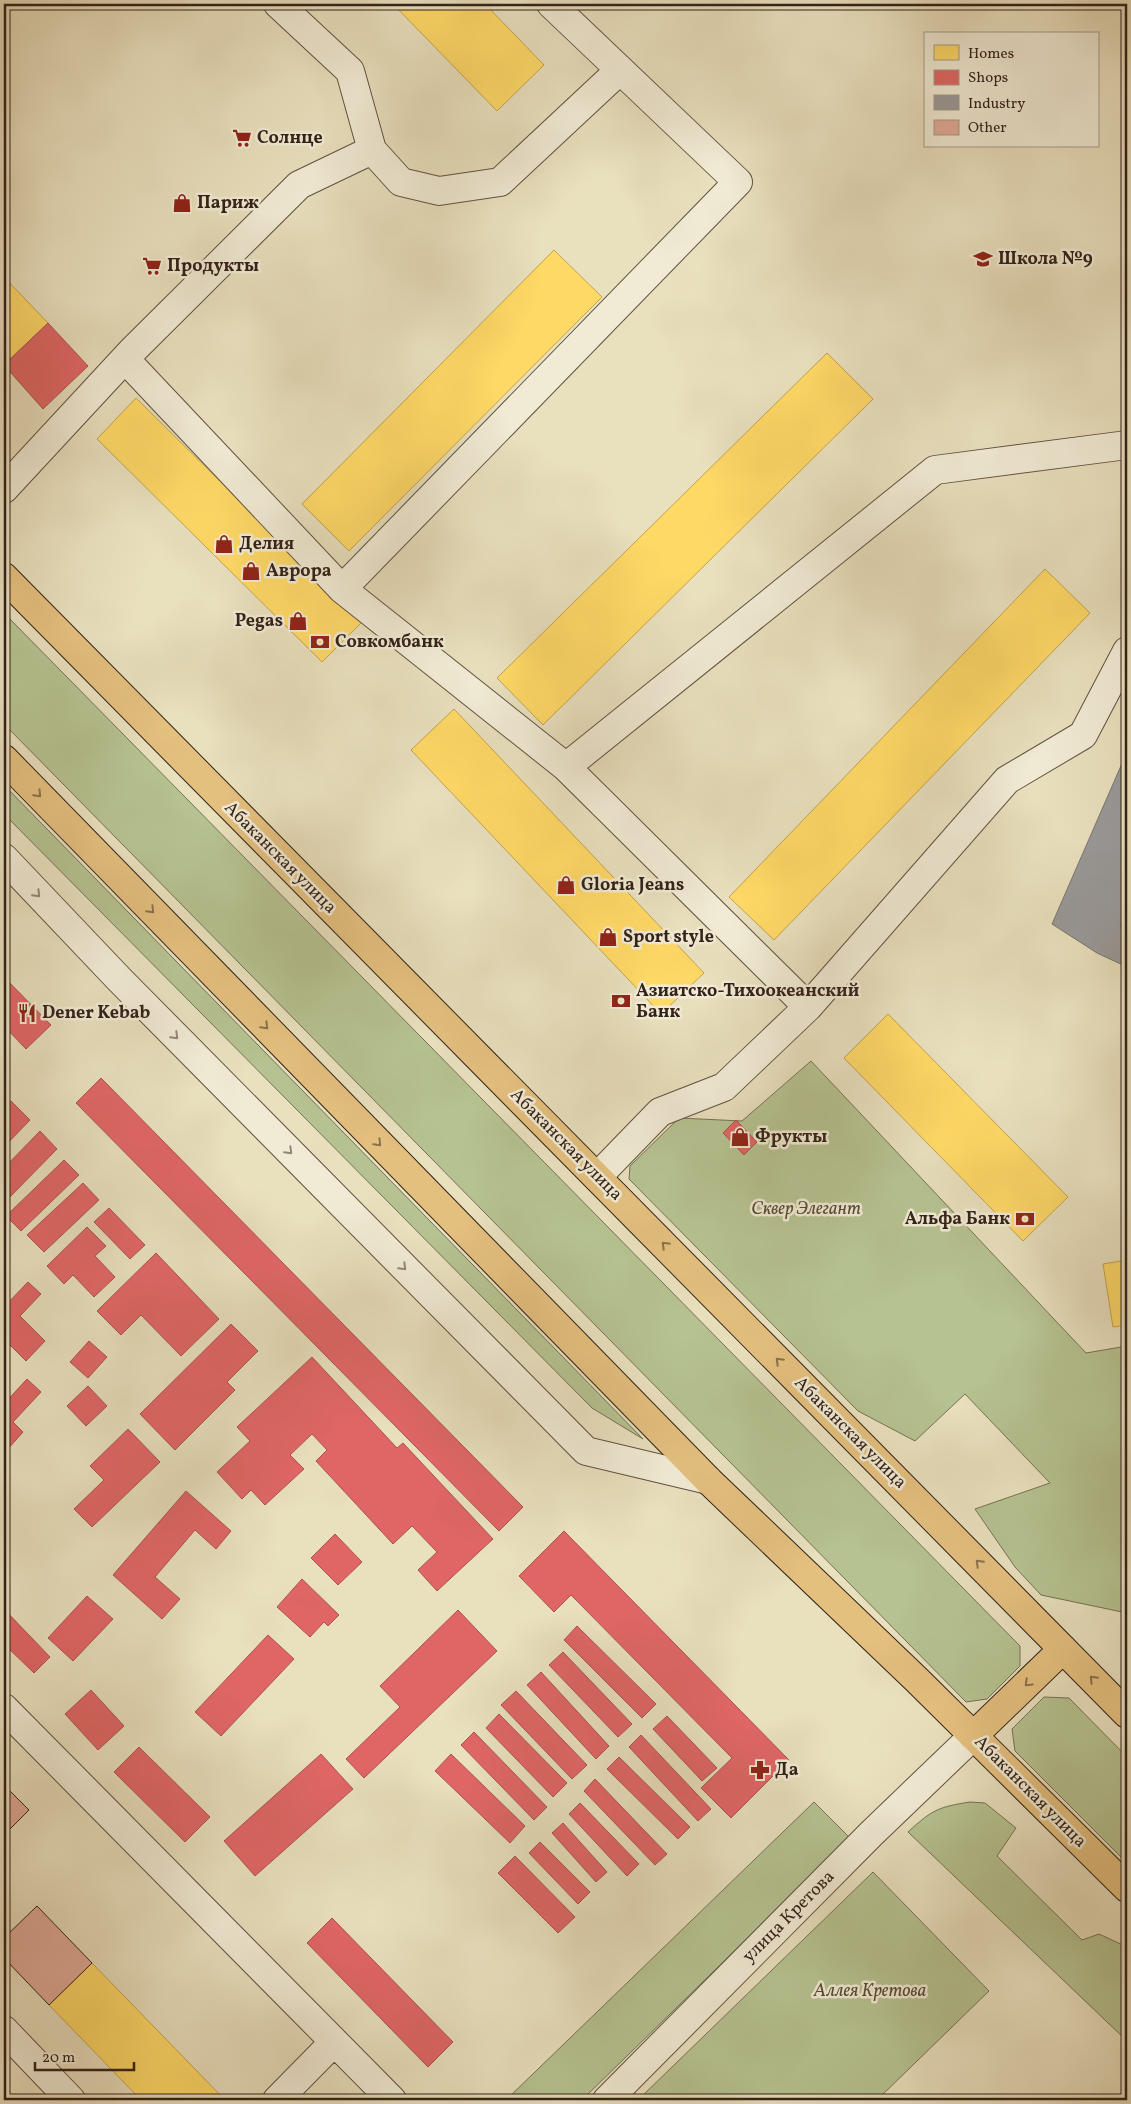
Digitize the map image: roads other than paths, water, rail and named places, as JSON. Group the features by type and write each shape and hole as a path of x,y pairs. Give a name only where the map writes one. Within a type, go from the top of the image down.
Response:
{"main road":[{"name":"Абаканская улица","path":"4,577 1127,1714"},
{"name":"Абаканская улица","path":"4,759 708,1480 917,1680 1127,1888"},
{"path":"973,1736 1064,1649"}],"street":[{"path":"278,4 350,71 372,150 401,182 439,192 500,182 620,70"},
{"path":"342,589 738,182 552,4"},
{"path":"4,489 125,359 299,185 372,150"},
{"path":"125,359 342,589 566,767 808,1007"},
{"path":"566,767 935,470 1127,445"},
{"path":"597,1177 660,1112 724,1087 808,1007 1007,780 1083,735 1127,651"},
{"path":"4,858 119,979 586,1452 708,1480"},
{"path":"4,1708 392,2100"},
{"name":"улица Кретова","path":"607,2100 870,1834 973,1736"},
{"path":"4,2030 72,2100"},
{"path":"277,2100 334,2042"}],"place":[{"name":"Солнце","path":"242,138"},
{"name":"Париж","path":"182,203"},
{"name":"Школа №9","path":"983,259"},
{"name":"Продукты","path":"152,266"},
{"name":"Делия","path":"224,544"},
{"name":"Аврора","path":"251,571"},
{"name":"Pegas","path":"298,621"},
{"name":"Совкомбанк","path":"320,642"},
{"name":"Gloria Jeans","path":"566,885"},
{"name":"Sport style","path":"608,937"},
{"name":"Азиатско-Тихоокеанский Банк","path":"621,1001"},
{"name":"Dener Kebab","path":"27,1013"},
{"name":"Фрукты","path":"740,1137"},
{"name":"Альфа Банк","path":"1025,1219"},
{"name":"Да","path":"760,1770"}],"park label":[{"name":"Сквер Элегант","path":"806,1209"},
{"name":"Аллея Кретова","path":"870,1991"}]}
